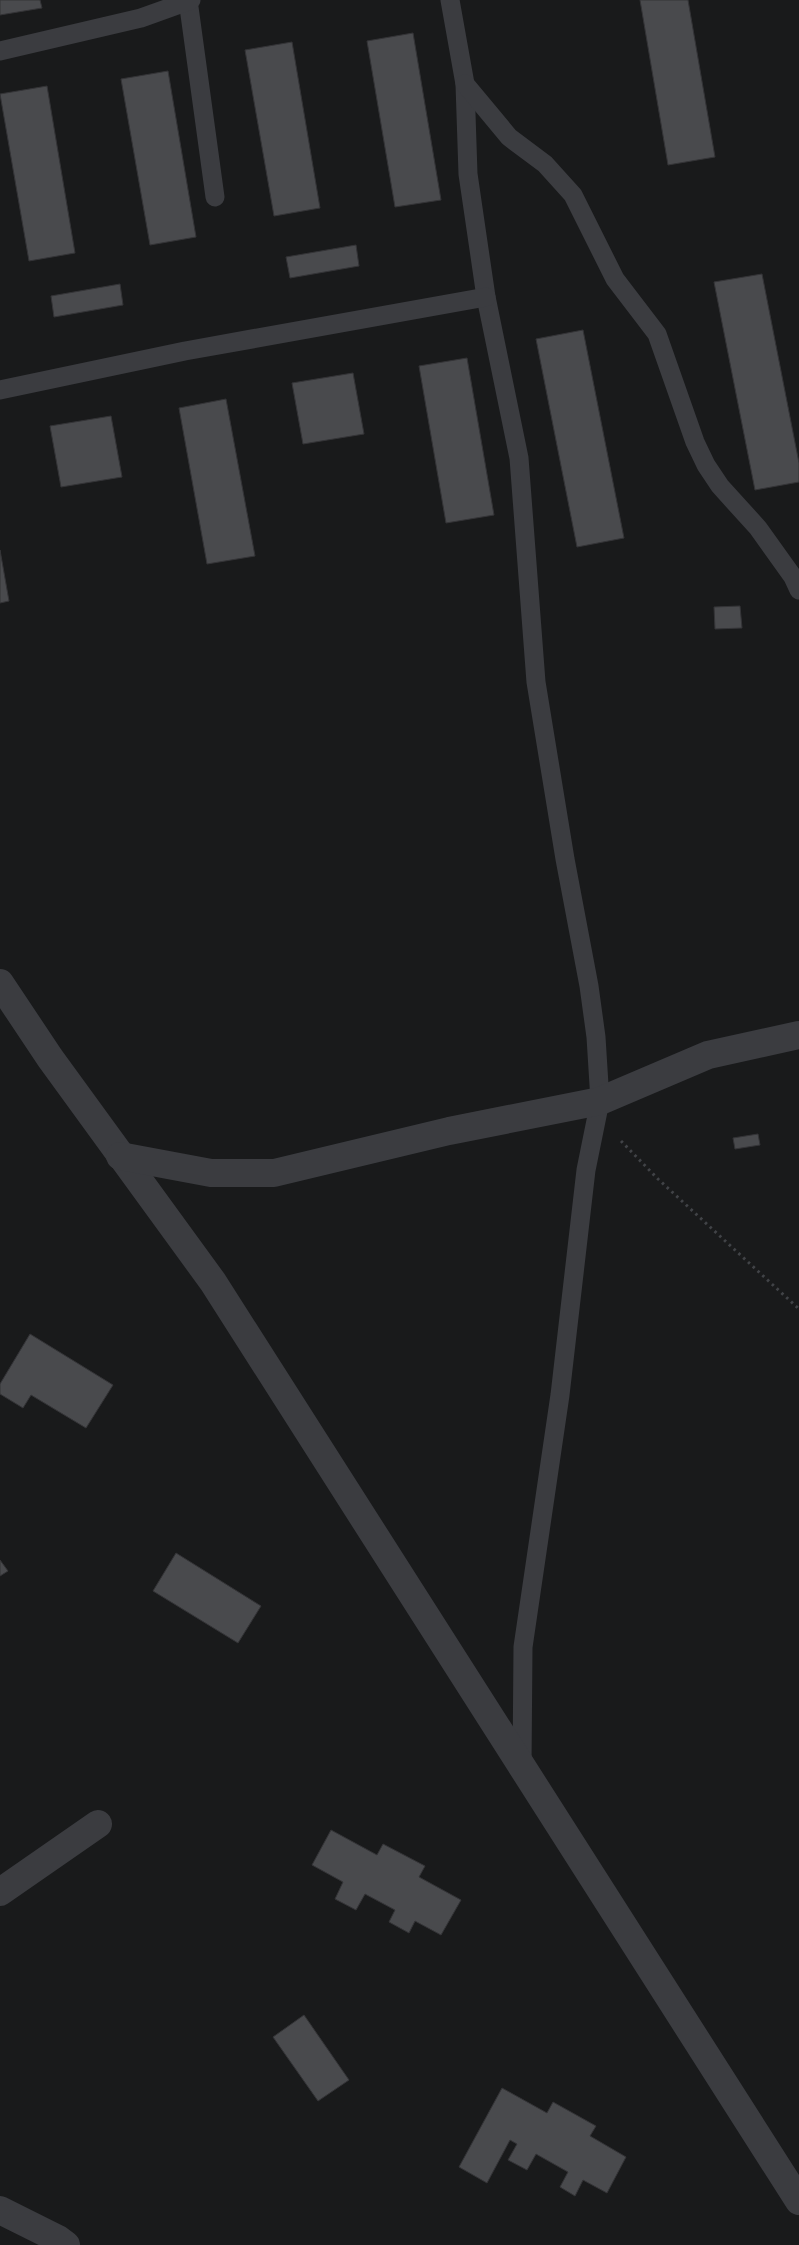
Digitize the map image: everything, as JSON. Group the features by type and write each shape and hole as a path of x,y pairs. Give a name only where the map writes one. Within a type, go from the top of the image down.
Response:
{"street":[{"path":"0,983 50,1058 213,1282 799,2201"},
{"path":"120,1156 211,1173 274,1173 449,1131 598,1108 708,1055 799,1035"},
{"path":"0,1892 98,1824"},
{"path":"0,2210 58,2238 66,2245"}],"lane":[{"path":"0,50 141,18 189,0 215,197"},
{"path":"450,0 465,84 468,174 486,297 519,458 536,682 564,859 589,986 596,1037 598,1108 586,1170 560,1395 522,1647 522,1767"},
{"path":"465,84 509,137 550,169 573,195 615,279 657,334 695,442 706,465 720,486 758,528 793,577 799,590"},
{"path":"0,390 185,351 486,297"}],"path":[{"path":"598,1108 658,1179 799,1309"}],"building":[{"path":"0,0 40,0 42,8 0,15"},
{"path":"640,0 688,0 715,157 668,165"},
{"path":"413,33 441,200 395,207 367,41"},
{"path":"292,42 320,208 274,216 245,50"},
{"path":"168,71 196,237 150,245 121,79"},
{"path":"47,86 75,253 29,261 0,94"},
{"path":"356,245 359,266 290,278 286,257"},
{"path":"762,274 799,463 799,482 755,490 714,282"},
{"path":"120,284 123,305 54,317 51,296"},
{"path":"583,330 624,538 577,547 536,339"},
{"path":"467,358 494,515 446,523 419,366"},
{"path":"353,373 364,434 303,444 292,383"},
{"path":"226,399 255,556 207,564 179,408"},
{"path":"111,416 122,477 61,487 50,426"},
{"path":"0,550 9,601 0,603"},
{"path":"740,606 742,628 715,629 714,607"},
{"path":"758,1134 760,1145 735,1149 733,1138"},
{"path":"30,1334 113,1385 86,1428 31,1395 23,1408 0,1394 0,1384"},
{"path":"176,1553 261,1606 238,1643 153,1591"},
{"path":"0,1560 8,1571 0,1576"},
{"path":"331,1830 377,1855 383,1844 425,1866 419,1877 461,1900 441,1935 415,1921 409,1933 389,1922 395,1910 365,1894 356,1910 335,1899 343,1882 312,1865"},
{"path":"304,2015 349,2080 318,2101 273,2037"},
{"path":"502,2088 547,2113 553,2102 596,2126 590,2136 626,2157 607,2193 583,2180 575,2196 560,2187 568,2172 536,2154 527,2170 508,2160 517,2144 510,2140 487,2183 459,2167"}]}
